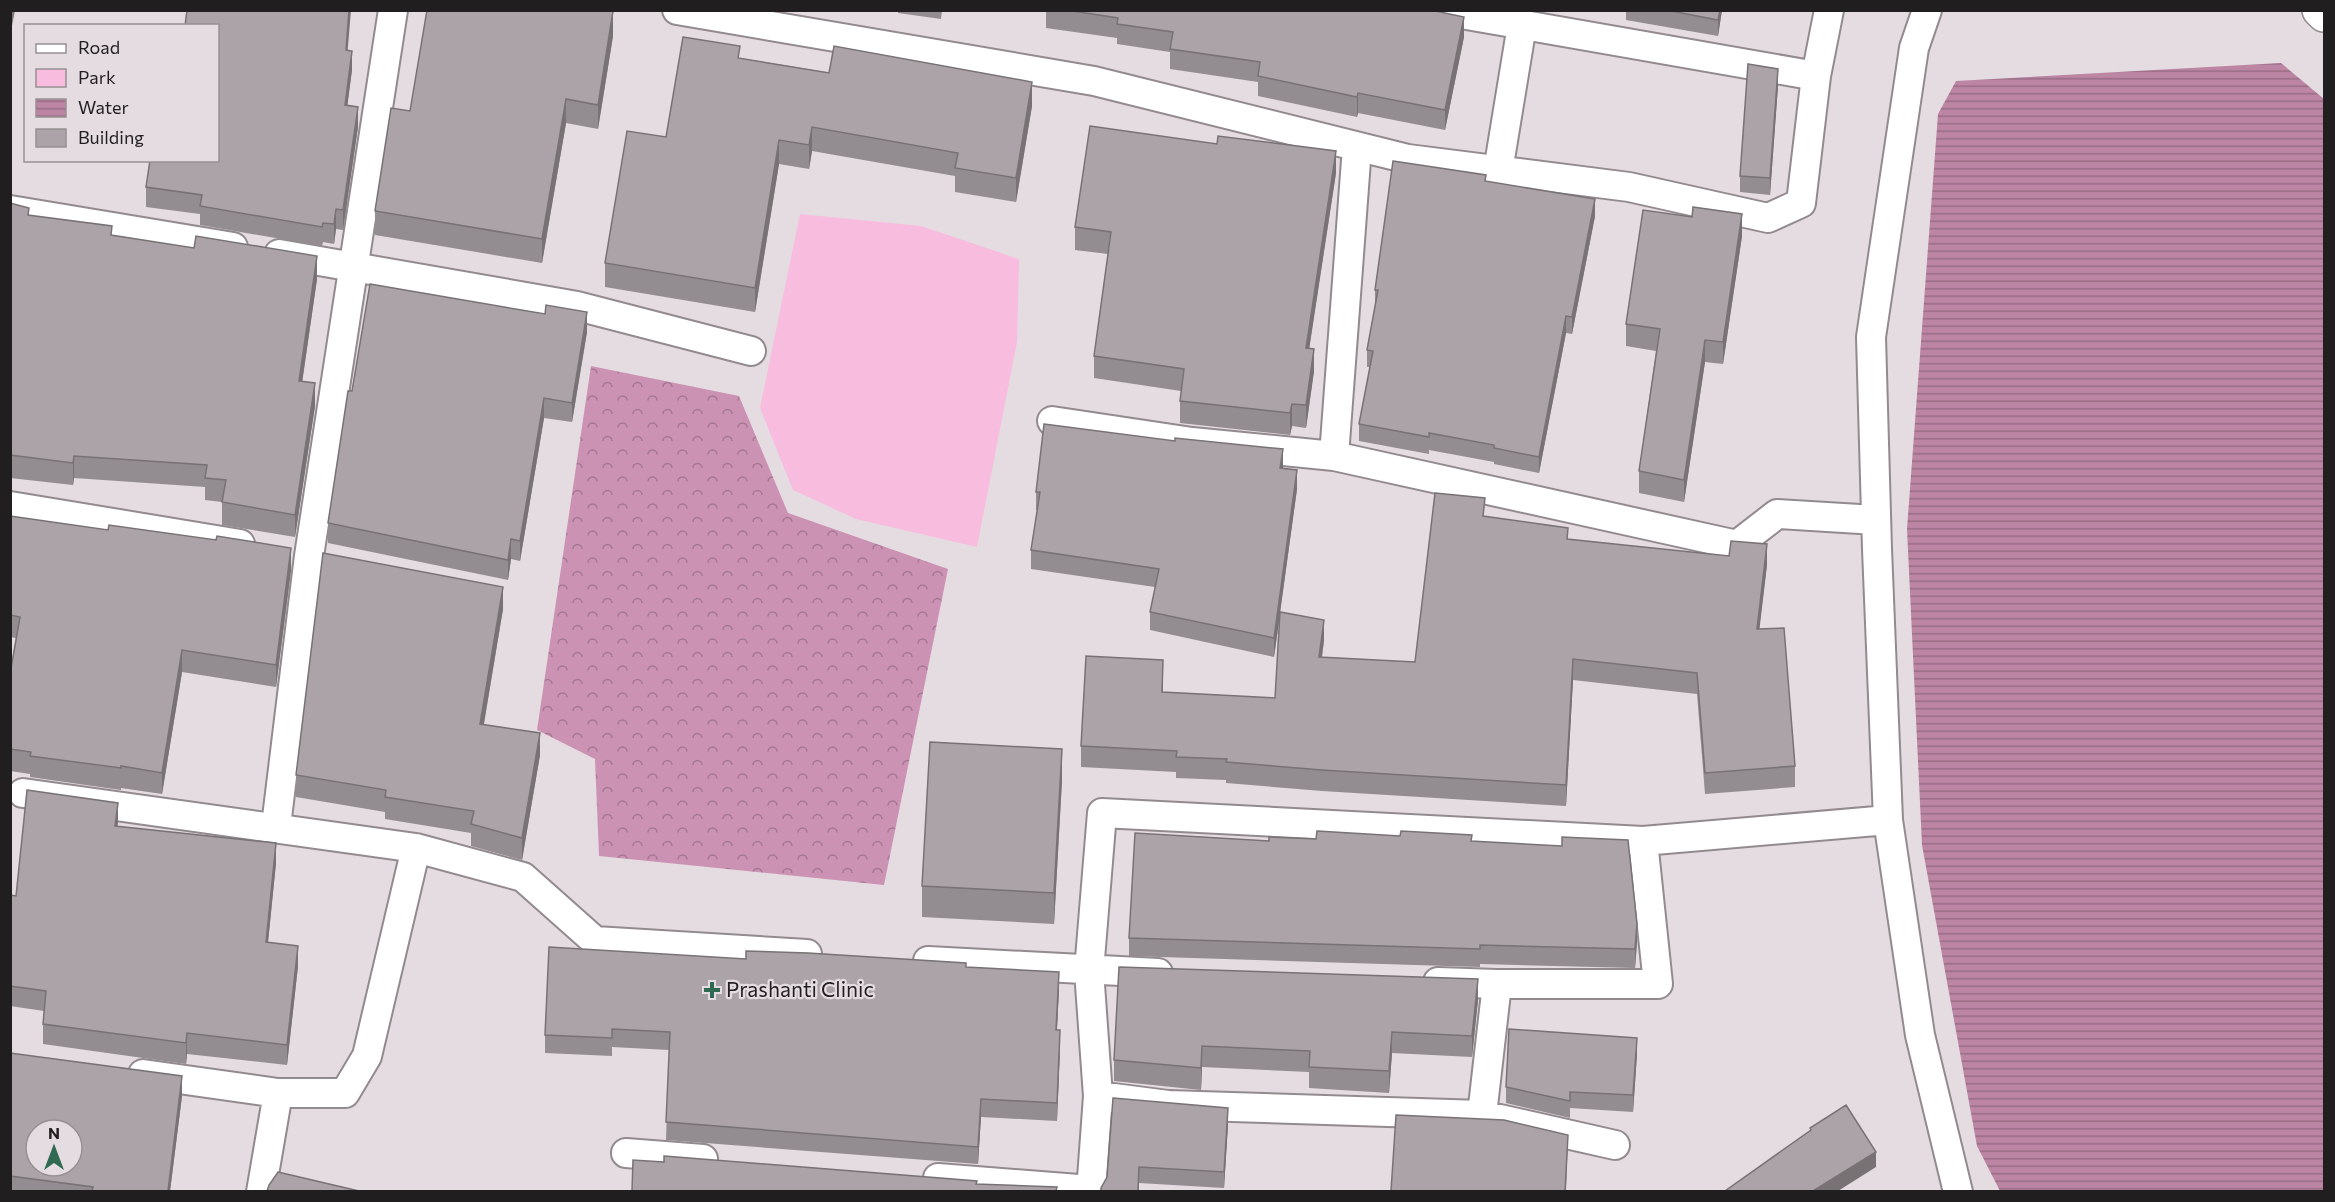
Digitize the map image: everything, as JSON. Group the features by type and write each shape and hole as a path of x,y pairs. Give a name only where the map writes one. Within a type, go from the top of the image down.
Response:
{"street":[{"path":"276,826 297,554 355,266 393,10"},
{"path":"677,10 1094,81 1408,159 1629,187 1768,218 1802,203 1816,76 1829,10"},
{"path":"1438,10 1816,76"},
{"path":"1928,10 1914,48 1871,337 1888,820 1920,1035 1958,1191"},
{"path":"2319,10 2325,15"},
{"path":"1498,171 1522,25"},
{"path":"1334,456 1357,147"},
{"path":"10,210 355,266 577,306 751,351"},
{"path":"1052,421 1192,442 1334,456 1737,545 1777,514 1876,520"},
{"path":"10,506 297,554"},
{"path":"23,793 276,826 416,848 523,877 595,941 830,955"},
{"path":"912,1176 1091,1191 1098,1096 1089,971 1102,813 1643,841 1888,820"},
{"path":"1413,981 1497,984 1658,984 1643,841"},
{"path":"115,1071 278,1093 345,1093 367,1056 416,848"},
{"path":"901,960 1185,974"},
{"path":"1482,1115 1497,984"},
{"path":"261,1191 278,1093"},
{"path":"1098,1096 1168,1105 1482,1115 1615,1145"},
{"path":"626,1153 733,1162"}],"green space":[{"path":"800,214 921,226 1019,259 1017,342 977,547 856,519 793,490 760,408"},
{"path":"591,366 739,396 788,513 948,569 884,885 599,856 595,759 537,730"}],"water":[{"path":"2281,63 2324,99 2324,1191 2000,1191 1977,1146 1922,845 1907,529 1938,114 1956,81"}],"building":[{"path":"187,10 349,10 346,50 352,51 345,105 358,107 343,210 336,209 334,224 323,223 322,227 200,206 202,195 146,187 150,162 219,162 219,24 185,24"},
{"path":"427,10 613,11 598,105 566,99 542,239 375,211 391,108 410,111"},
{"path":"1066,10 1431,10 1464,17 1445,110 1358,93 1357,97 1258,76 1260,62 1170,49 1173,32 1117,24 1118,18"},
{"path":"1666,10 1720,10 1718,20"},
{"path":"683,37 740,46 738,58 829,73 834,46 1032,82 1016,178 955,168 958,153 812,127 809,145 779,140 755,288 605,263 627,131 666,137"},
{"path":"1748,64 1778,69 1770,178 1740,176"},
{"path":"1090,126 1217,144 1218,136 1336,151 1306,348 1314,349 1306,405 1292,404 1290,413 1180,401 1184,369 1094,356 1111,232 1075,227"},
{"path":"1393,161 1486,175 1485,181 1595,199 1572,317 1566,316 1539,457 1494,448 1494,445 1429,433 1429,437 1359,424 1373,351 1367,350 1378,290 1375,290"},
{"path":"10,203 29,208 28,215 112,226 111,235 194,248 196,236 317,256 299,381 315,383 295,515 222,502 226,480 205,478 207,465 74,456 73,463 10,455"},
{"path":"1693,207 1742,214 1723,342 1705,340 1684,480 1639,471 1660,329 1626,324 1643,210 1692,217"},
{"path":"370,284 545,314 546,305 587,312 572,403 544,398 520,541 511,539 508,560 328,523 348,391 352,391"},
{"path":"1044,424 1175,441 1175,438 1283,449 1280,468 1297,470 1274,638 1150,612 1159,569 1031,550 1040,492 1036,492"},
{"path":"1435,493 1485,498 1483,516 1568,528 1567,539 1729,556 1731,541 1767,544 1757,629 1784,628 1795,766 1705,773 1697,673 1573,659 1566,785 1322,770 1226,762 1227,759 1176,757 1177,751 1081,746 1086,656 1163,660 1162,692 1275,698 1280,612 1324,620 1319,657 1415,662"},
{"path":"10,516 108,530 109,525 216,540 217,536 291,548 276,665 182,650 162,773 30,756 31,752 10,749 10,674 20,617 10,615"},
{"path":"323,553 503,587 480,724 540,733 522,838 471,824 474,811 385,797 386,790 296,775"},
{"path":"930,742 1062,749 1054,893 922,886"},
{"path":"27,790 118,803 115,826 276,843 266,942 298,946 287,1045 187,1033 186,1043 43,1024 46,991 10,986 10,895 16,896"},
{"path":"1317,831 1400,836 1401,831 1472,835 1471,841 1562,846 1562,837 1628,840 1637,924 1635,949 1480,945 1480,949 1129,938 1135,833 1269,841 1269,837 1316,839"},
{"path":"549,947 746,959 746,951 808,953 966,963 966,967 1059,972 1056,1030 1060,1030 1057,1103 981,1099 978,1147 666,1122 670,1032 612,1029 612,1038 545,1035"},
{"path":"1119,967 1478,979 1472,1036 1392,1032 1389,1071 1309,1067 1310,1051 1202,1046 1201,1068 1114,1060"},
{"path":"1509,1029 1637,1038 1633,1095 1570,1092 1570,1101 1506,1087"},
{"path":"10,1053 182,1076 168,1191 92,1191 93,1187 25,1178 84,1178 84,1118 24,1118 24,1178 10,1176"},
{"path":"1113,1098 1228,1108 1224,1172 1139,1167 1138,1191 1101,1191 1107,1177"},
{"path":"1846,1105 1876,1152 1813,1191 1725,1191 1811,1130 1810,1128"},
{"path":"1396,1115 1504,1120 1568,1135 1565,1191 1391,1191"},
{"path":"664,1156 977,1181 976,1184 1057,1187 1056,1191 632,1191 633,1160 664,1162"},
{"path":"278,1172 359,1191 267,1191"}],"place":[{"name":"Prashanti Clinic","path":"712,990"}]}
